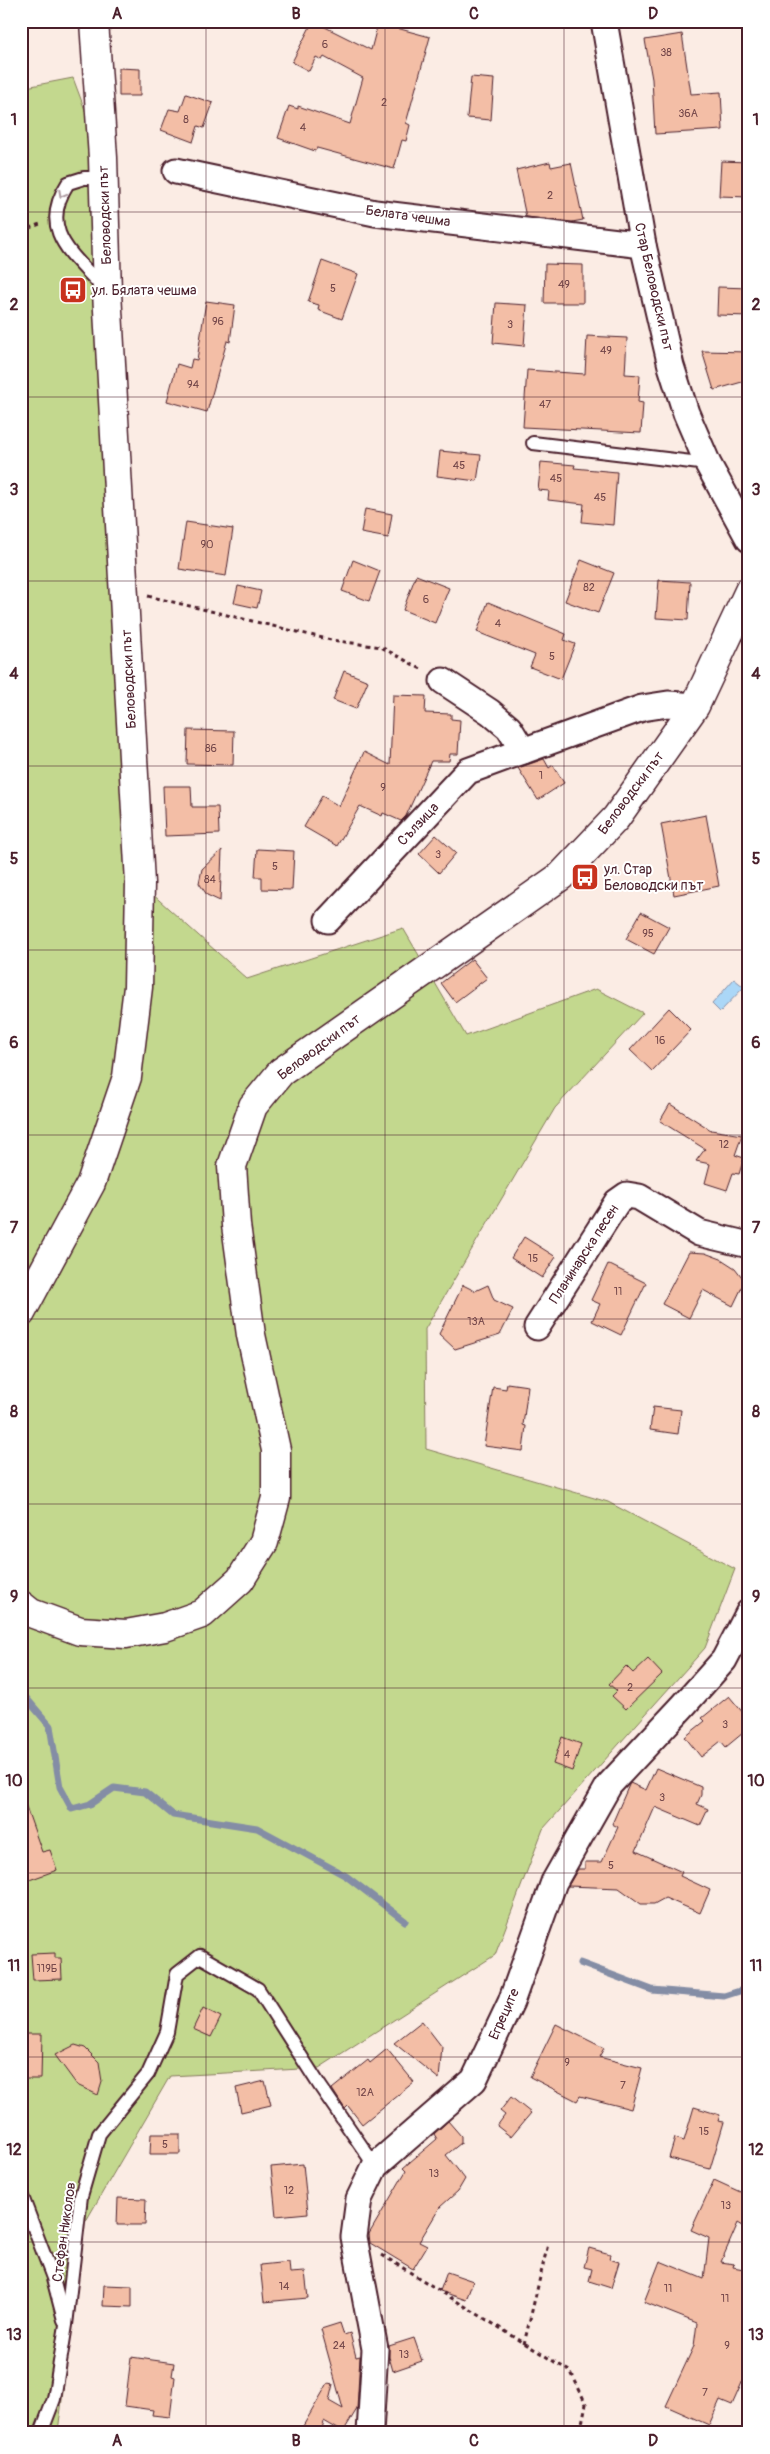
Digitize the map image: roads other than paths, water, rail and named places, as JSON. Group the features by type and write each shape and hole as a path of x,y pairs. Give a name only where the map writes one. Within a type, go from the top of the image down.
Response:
{"street":[{"name":"Беловодски път","path":"21,1313 91,1183 128,1077 138,987 140,883 94,21"},
{"name":"Стар Беловодски път","path":"604,21 643,245 671,366 686,413 708,464 749,539"},
{"name":"Белата чешма","path":"176,171 375,213 643,245"},
{"name":"Беловодски път","path":"21,1605 31,1612 80,1631 126,1634 165,1627 202,1614 240,1580 264,1542 276,1498 276,1450 250,1335 236,1226 232,1166 253,1106 281,1072 561,876 616,818 695,706 749,591"},
{"path":"443,681 490,712 509,728 522,751"},
{"name":"Сълзица","path":"328,920 468,771 642,708 668,704 695,706"},
{"name":"Планинарска песен","path":"537,1326 617,1202 627,1195 639,1197 699,1233 749,1245"},
{"name":"Егреците","path":"370,2433 375,2349 354,2237 359,2199 376,2166 474,2080 512,2002 554,1882 609,1785 724,1660 749,1612"}],"lane":[{"path":"103,178 84,178 68,183 58,198 54,219 62,242 107,292"},
{"path":"534,443 708,464"},
{"name":"Стефан Николов","path":"41,2433 54,2400 66,2325 81,2196 99,2134 148,2074 167,2032 177,1974 200,1956 258,1989 320,2086 376,2166"},
{"path":"21,2194 53,2278 66,2325"}],"water":[{"path":"734,979 744,987 720,1012 712,1004"}],"waterway":[{"path":"21,1692 50,1726 60,1787 72,1809 90,1804 114,1788 145,1792 173,1815 257,1828 346,1876 405,1921"},
{"path":"580,1963 652,1990 724,1996 749,1988"}],"place":[{"name":"ул. Бялата чешма","path":"73,290"},
{"name":"ул. Стар Беловодски път","path":"585,877"}]}
